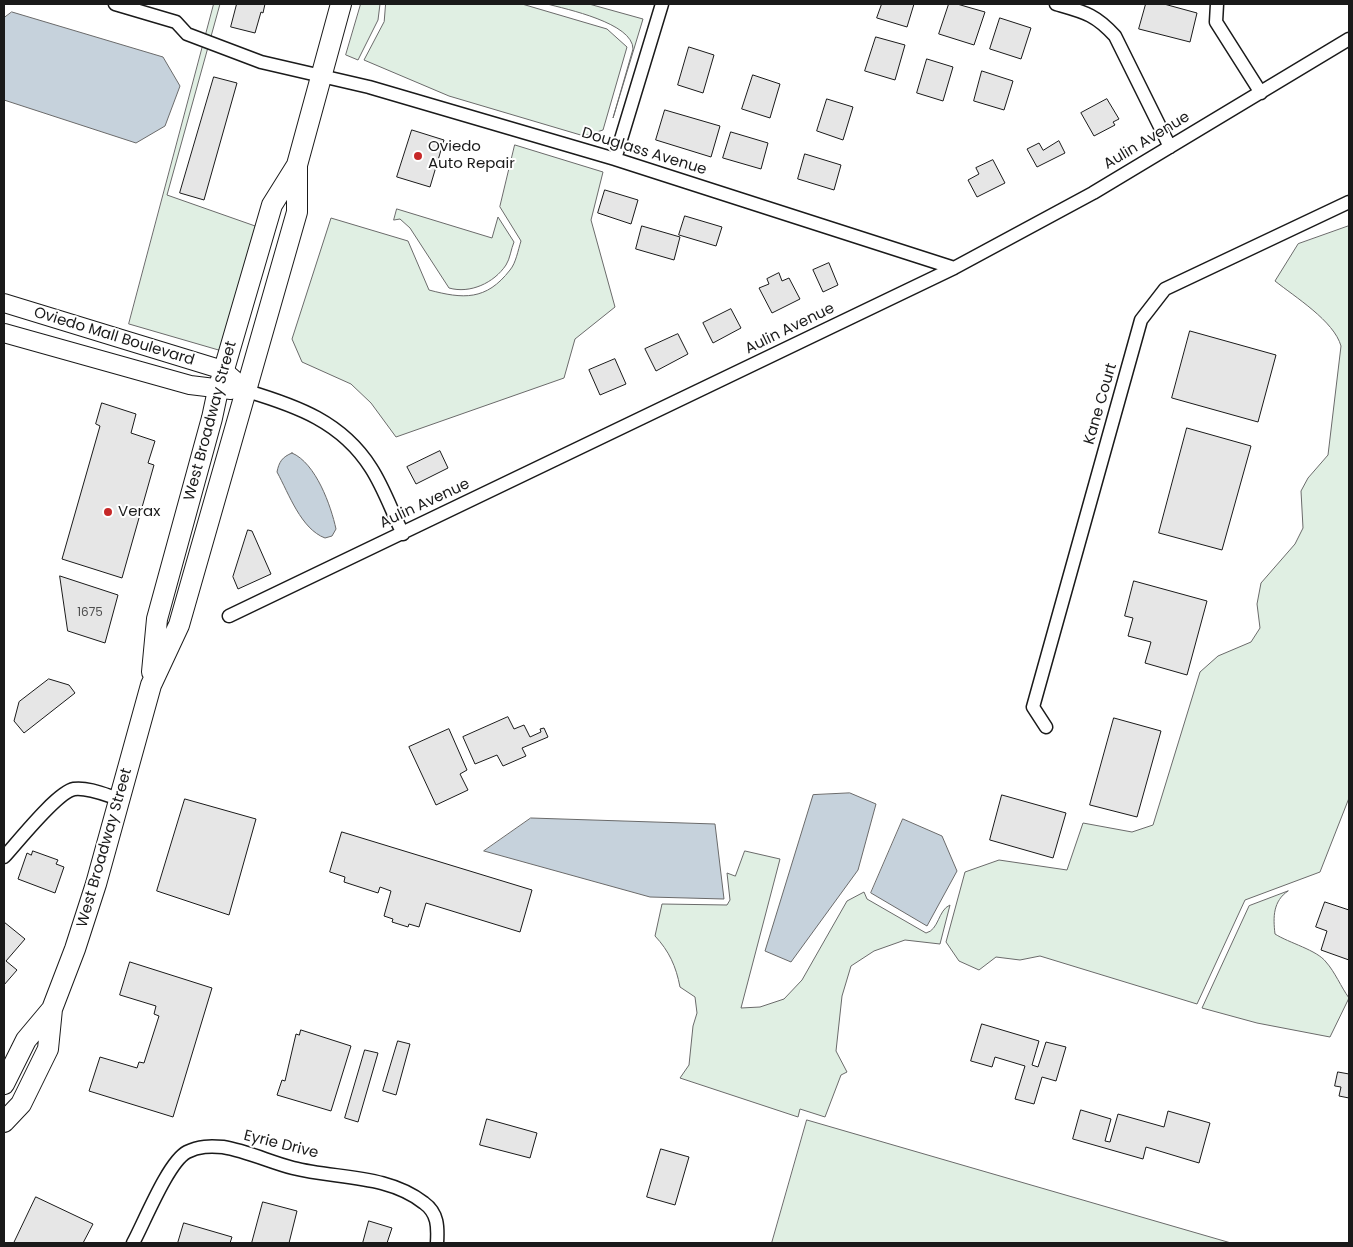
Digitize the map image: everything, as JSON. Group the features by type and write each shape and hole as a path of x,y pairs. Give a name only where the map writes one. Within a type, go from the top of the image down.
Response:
{"main road":[{"name":"West Broadway Street","path":"4,1122 21,1104 48,1049 52,1009 86,914 151,685 179,625 297,212 297,165 341,4"},
{"name":"West Broadway Street","path":"151,685 157,619 212,418 223,370 272,206 297,165"},
{"name":"West Broadway Street","path":"4,1084 26,1040 52,1009"}],"street":[{"name":"Douglass Avenue","path":"115,4 176,22 187,34 261,62 369,87 615,159 954,268"},
{"path":"615,159 662,4"},
{"path":"1056,4 1087,13 1101,21 1115,36 1170,147"},
{"path":"1217,4 1216,22 1261,92"},
{"name":"Aulin Avenue","path":"229,616 954,268 1090,195 1349,40"},
{"name":"Kane Court","path":"1046,727 1034,707 1141,320 1165,289 1205,268 1349,202"},
{"name":"Oviedo Mall Boulevard","path":"4,304 223,370 247,391"},
{"name":"Oviedo Mall Boulevard","path":"4,333 190,385 218,390 247,391 311,414 339,430 355,446 372,469 403,534"},
{"path":"4,857 58,798 72,789 83,789 119,799"},
{"name":"Eyrie Drive","path":"133,1243 173,1164 184,1153 201,1146 225,1147 294,1168 388,1184 409,1192 426,1204 438,1219 437,1243"}],"green space":[{"path":"214,4 220,4 167,195 258,227 222,351 129,324"},
{"path":"361,4 380,4 378,20 358,60 346,55"},
{"path":"386,4 522,4 607,29 627,47 603,130 584,136 449,96 364,60 384,22"},
{"path":"547,4 589,4 643,19 613,118 633,49 630,40 611,25 583,14"},
{"path":"515,145 603,172 591,220 615,307 575,339 564,378 396,437 371,403 351,384 302,362 292,339 331,218 408,241 429,290 463,296 483,292 501,280 510,270 521,241 500,207"},
{"path":"397,209 492,238 498,217 514,242 507,263 495,277 481,286 465,289 449,288 410,228 400,219 394,220"},
{"path":"1349,226 1349,798 1320,872 1245,900 1197,1004 1040,956 1020,960 996,957 979,970 959,961 946,942 965,872 999,860 1067,870 1083,823 1132,832 1153,825 1200,672 1218,656 1251,642 1260,628 1257,604 1261,583 1295,544 1303,528 1301,491 1308,478 1328,455 1341,346 1331,328 1322,319 1275,281 1298,244"},
{"path":"745,851 780,859 741,1008 760,1007 784,999 802,980 847,901 864,892 867,899 926,933 934,928 943,911 950,905 940,944 905,940 874,951 851,966 842,996 836,1051 847,1072 841,1075 825,1117 800,1109 798,1117 680,1078 689,1065 693,1026 697,1013 695,997 680,987 671,959 655,936 662,904 727,905 730,900 727,873 735,876"},
{"path":"1288,891 1279,900 1275,910 1275,934 1310,950 1322,958 1332,970 1349,998 1330,1037 1257,1023 1202,1008 1249,906"},
{"path":"807,1120 1231,1243 772,1243"}],"shaded area":[{"path":"12,12 163,57 180,86 165,126 136,143 4,100 4,18"},
{"path":"292,453 301,458 315,475 321,486 336,529 332,536 325,538 309,527 302,519 277,472 282,460"},
{"path":"850,793 876,804 858,870 791,962 765,951 813,795"},
{"path":"531,818 715,824 724,899 650,897 484,851"},
{"path":"903,819 942,836 957,871 927,926 871,893"}],"building":[{"path":"237,4 265,4 255,33 231,27"},
{"path":"882,4 914,4 907,27 877,18"},
{"path":"949,4 957,4 985,12 974,45 939,34"},
{"path":"1146,4 1164,4 1197,13 1190,42 1139,29"},
{"path":"1000,18 1031,28 1021,59 990,49"},
{"path":"876,37 905,45 895,80 865,71"},
{"path":"689,47 714,55 703,93 678,85"},
{"path":"927,59 953,67 943,101 917,93"},
{"path":"982,71 1013,81 1004,110 974,101"},
{"path":"753,75 780,84 770,118 742,109"},
{"path":"214,77 237,83 204,200 180,193"},
{"path":"827,99 853,107 843,140 817,131"},
{"path":"1107,99 1119,119 1113,122 1115,125 1094,136 1081,113"},
{"path":"665,110 720,126 711,157 656,140"},
{"path":"412,130 444,140 430,187 397,177"},
{"path":"731,132 768,143 761,169 723,158"},
{"path":"1059,141 1065,153 1037,167 1027,149 1039,143 1043,150"},
{"path":"805,154 841,165 834,190 798,179"},
{"path":"993,160 1005,183 977,197 968,180 979,174 976,168"},
{"path":"605,190 638,200 631,224 598,213"},
{"path":"685,216 722,227 716,246 679,235"},
{"path":"642,226 680,237 674,260 636,249"},
{"path":"829,263 838,285 823,292 813,270"},
{"path":"779,273 782,281 789,278 800,299 772,313 759,288 769,284 767,279"},
{"path":"731,309 741,328 713,343 703,323"},
{"path":"1190,331 1276,355 1258,422 1172,398"},
{"path":"678,334 688,354 656,371 645,349"},
{"path":"615,359 626,384 600,395 589,370"},
{"name":"Verax","path":"102,403 136,414 131,433 155,441 148,463 154,465 122,578 62,559 100,426 96,424"},
{"path":"1187,428 1251,446 1222,550 1159,533"},
{"path":"440,451 448,468 416,484 407,467"},
{"path":"248,530 252,531 271,574 238,589 233,577"},
{"path":"60,576 118,595 105,643 68,631"},
{"path":"1134,581 1207,601 1187,675 1145,663 1151,642 1128,636 1133,618 1125,616"},
{"path":"49,679 69,685 75,693 24,733 14,721 19,702"},
{"path":"508,717 514,729 524,725 530,737 541,732 540,729 544,728 548,737 522,748 526,756 503,766 497,755 475,764 463,737"},
{"path":"1114,718 1161,731 1137,817 1090,805"},
{"path":"449,729 467,770 460,774 468,790 436,805 409,747"},
{"path":"1002,795 1066,813 1053,858 990,840"},
{"path":"185,799 256,819 229,915 157,891"},
{"path":"342,832 532,890 520,932 426,903 419,927 409,924 408,927 392,922 393,919 384,916 391,891 380,887 378,893 344,882 345,877 330,872"},
{"path":"33,851 58,860 56,864 64,867 55,893 18,879 27,853 31,855"},
{"path":"1325,902 1349,910 1349,960 1321,950 1327,931 1316,927"},
{"path":"4,922 25,939 6,961 17,970 4,985"},
{"path":"130,962 212,988 173,1117 89,1091 100,1057 137,1068 139,1062 144,1063 159,1016 154,1014 156,1006 120,995"},
{"path":"982,1024 1039,1041 1032,1065 1038,1067 1046,1042 1066,1047 1056,1081 1042,1077 1034,1104 1015,1099 1025,1066 995,1057 992,1067 971,1061"},
{"path":"301,1030 351,1046 331,1111 277,1095 282,1080 285,1081 296,1034 299,1035"},
{"path":"398,1041 410,1044 396,1095 383,1091"},
{"path":"365,1050 378,1053 358,1122 345,1118"},
{"path":"1338,1072 1349,1074 1349,1098 1339,1096 1341,1087 1335,1086"},
{"path":"1081,1110 1111,1119 1105,1141 1110,1142 1118,1114 1164,1127 1168,1111 1210,1123 1199,1163 1146,1147 1143,1159 1073,1139"},
{"path":"487,1119 537,1133 530,1158 480,1145"},
{"path":"661,1149 689,1157 675,1205 647,1197"},
{"path":"36,1197 93,1224 83,1243 14,1243"},
{"path":"263,1202 297,1211 289,1243 252,1243"},
{"path":"369,1221 392,1228 387,1243 363,1243"},
{"path":"184,1223 232,1237 230,1243 178,1243"}],"place":[{"name":"Oviedo Auto Repair","path":"418,156"},
{"name":"Verax","path":"108,512"}]}
